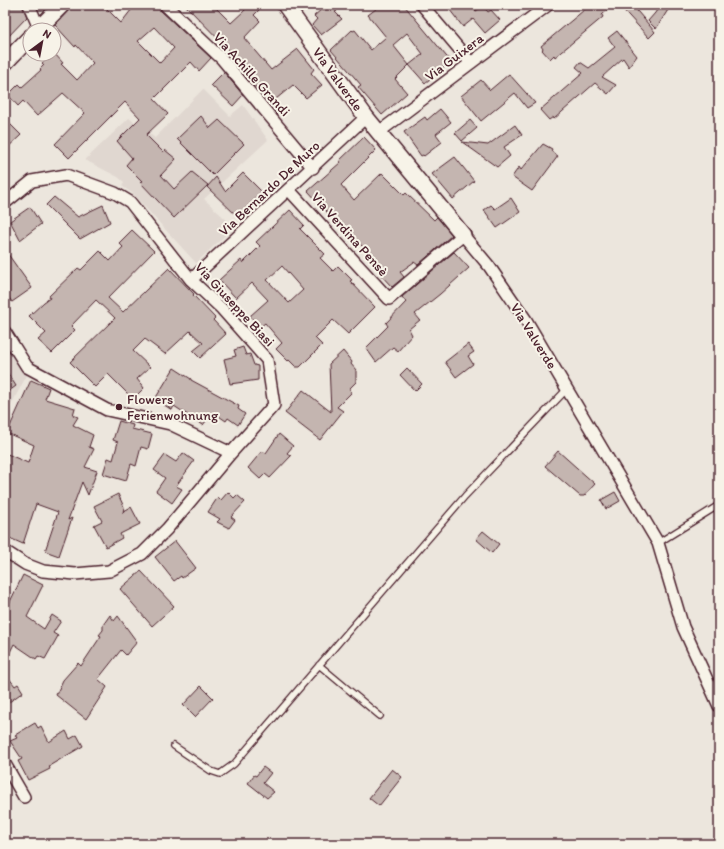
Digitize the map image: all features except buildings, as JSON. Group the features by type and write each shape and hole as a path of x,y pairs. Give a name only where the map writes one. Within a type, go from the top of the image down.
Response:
{"street":[{"path":"29,5 33,22"},
{"path":"45,22 62,5"},
{"name":"Via Achille Grandi","path":"165,5 222,59 313,168"},
{"name":"Via Valverde","path":"285,5 366,117 489,266 526,320 658,543 683,627 719,706"},
{"path":"422,5 471,63"},
{"name":"Via Guixera","path":"379,132 548,5"},
{"path":"5,63 22,45"},
{"name":"Via Bernardo De Muro","path":"191,280 366,117"},
{"name":"Via Giuseppe Biasi","path":"5,203 32,181 66,175 115,193 130,202 191,280 222,309 267,360 274,405 167,529 142,554 109,570 75,574 43,571 25,564 5,551"},
{"name":"Via Verdina Pensè","path":"289,190 389,299 463,236"},
{"path":"5,332 28,367 107,410 170,424 231,453"},
{"path":"5,764 24,797"}],"lane":[{"path":"174,746 211,771 220,774 234,764 465,496 567,389"},
{"path":"658,543 719,505"},
{"path":"319,665 380,716"}],"shaded area":[{"path":"203,89 230,116 243,105 268,140 204,199 234,227 196,263 132,193 122,186 124,182 118,177 85,160 129,118 155,138"},
{"path":"5,346 27,375 5,416"}],"place":[{"name":"Flowers Ferienwohnung","path":"119,407"}]}
